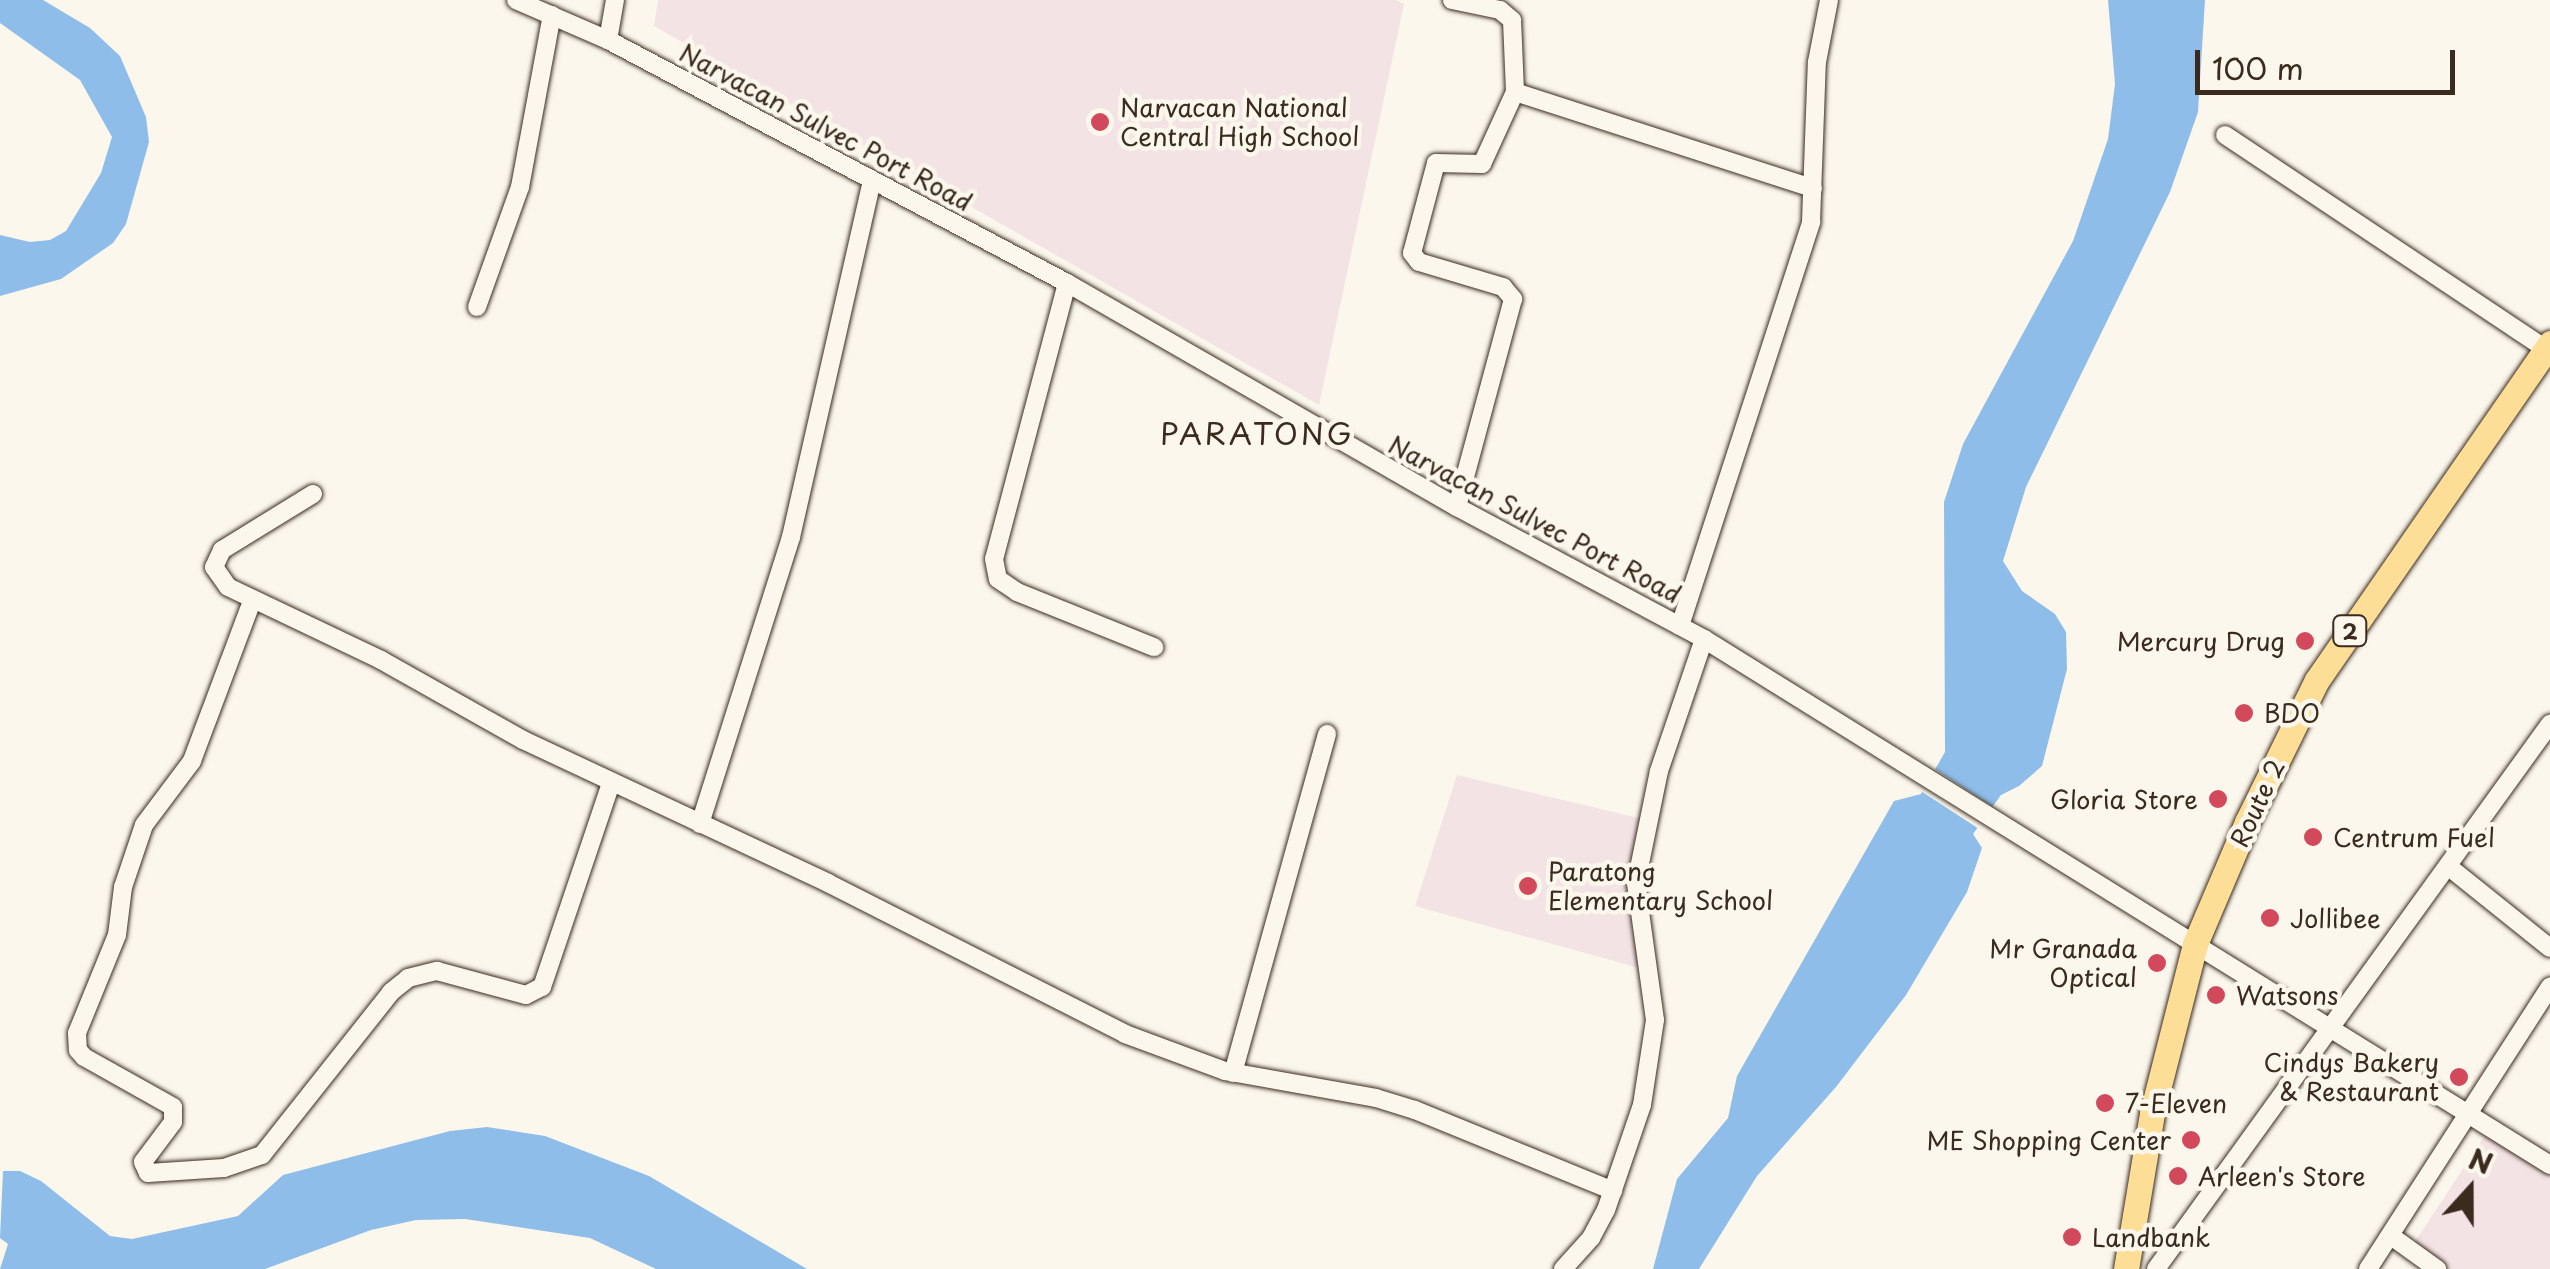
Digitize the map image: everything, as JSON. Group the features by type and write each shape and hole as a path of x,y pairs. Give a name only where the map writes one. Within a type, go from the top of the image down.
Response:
{"highway":[{"name":"Route 2","path":"2126,1269 2152,1113 2195,944 2247,822 2318,680 2548,346"}],"street":[{"name":"Narvacan Sulvec Port Road","path":"516,0 608,40 1067,283 1457,507 1704,639 2550,1166"},
{"path":"608,40 615,0"},
{"path":"1452,0 1500,10 1512,20 1515,92 1485,161 1479,166 1441,160 1433,168 1412,253 1419,262 1502,287 1513,299 1457,507"},
{"path":"1680,626 1803,257 1813,188 1817,62 1829,0"},
{"path":"478,307 520,187 552,15"},
{"path":"1515,92 1813,188"},
{"path":"2225,135 2548,346"},
{"path":"700,824 790,537 872,180"},
{"path":"1067,283 994,559 998,579 1017,592 1154,647"},
{"path":"313,494 258,524 215,560 217,575 252,600 380,660 523,740 828,883 1125,1034 1234,1073 1415,1110 1613,1192"},
{"path":"252,600 192,761 144,825 123,887 117,934 77,1032 78,1050 84,1057 173,1108 173,1122 143,1162 148,1174 224,1168 262,1155 390,992 408,978 422,972 451,973 526,995 542,988 611,783"},
{"path":"1563,1269 1590,1238 1613,1192 1642,1105 1655,1020 1636,883 1659,771 1704,639"},
{"path":"2156,1269 2550,725"},
{"path":"1234,1073 1327,734"},
{"path":"2450,868 2550,948"},
{"path":"2368,1269 2550,987"},
{"path":"2390,1236 2437,1269"}],"shaded area":[{"name":"Narvacan National Central High School","path":"658,0 1396,0 1404,4 1319,405 654,26"},
{"name":"Paratong Elementary School","path":"1457,775 1643,819 1635,865 1632,934 1643,969 1415,906"},
{"path":"2488,1131 2550,1175 2550,1269 2445,1269 2412,1246"}],"water":[{"path":"0,0 43,0 90,28 120,56 146,117 149,142 126,224 113,243 61,279 0,296 0,235 30,242 50,240 66,231 101,173 112,137 80,80 0,23"},
{"path":"2108,0 2205,0 2198,112 2170,192 2026,487 2003,561 2022,591 2055,614 2066,632 2067,669 2042,766 2019,786 2001,795 1973,834 1982,848 1967,892 1906,995 1836,1087 1757,1176 1699,1269 1653,1269 1677,1179 1728,1118 1737,1076 1894,801 1921,794 1945,752 1944,502 1963,444 2073,241 2108,139 2115,84"},
{"path":"487,1127 545,1136 649,1176 807,1269 656,1269 590,1238 465,1219 416,1220 371,1230 265,1269 0,1269 8,1244 0,1238 3,1171 20,1171 41,1181 110,1236 132,1239 238,1216 283,1175 450,1131"}],"pier":[{"path":"1933,768 1997,809 1983,831 1919,790"}],"place":[{"name":"Narvacan National Central High School","path":"1100,122"},
{"name":"Mercury Drug","path":"2305,641"},
{"name":"BDO","path":"2244,713"},
{"name":"Gloria Store","path":"2218,799"},
{"name":"Centrum Fuel","path":"2313,837"},
{"name":"Paratong Elementary School","path":"1528,886"},
{"name":"Jollibee","path":"2270,918"},
{"name":"Mr Granada Optical","path":"2157,963"},
{"name":"Watsons","path":"2216,995"},
{"name":"Cindys Bakery & Restaurant","path":"2459,1077"},
{"name":"7-Eleven","path":"2105,1103"},
{"name":"ME Shopping Center","path":"2191,1140"},
{"name":"Arleen's Store","path":"2178,1176"},
{"name":"Landbank","path":"2072,1237"}],"district":[{"name":"PARATONG","path":"1257,433"}]}
